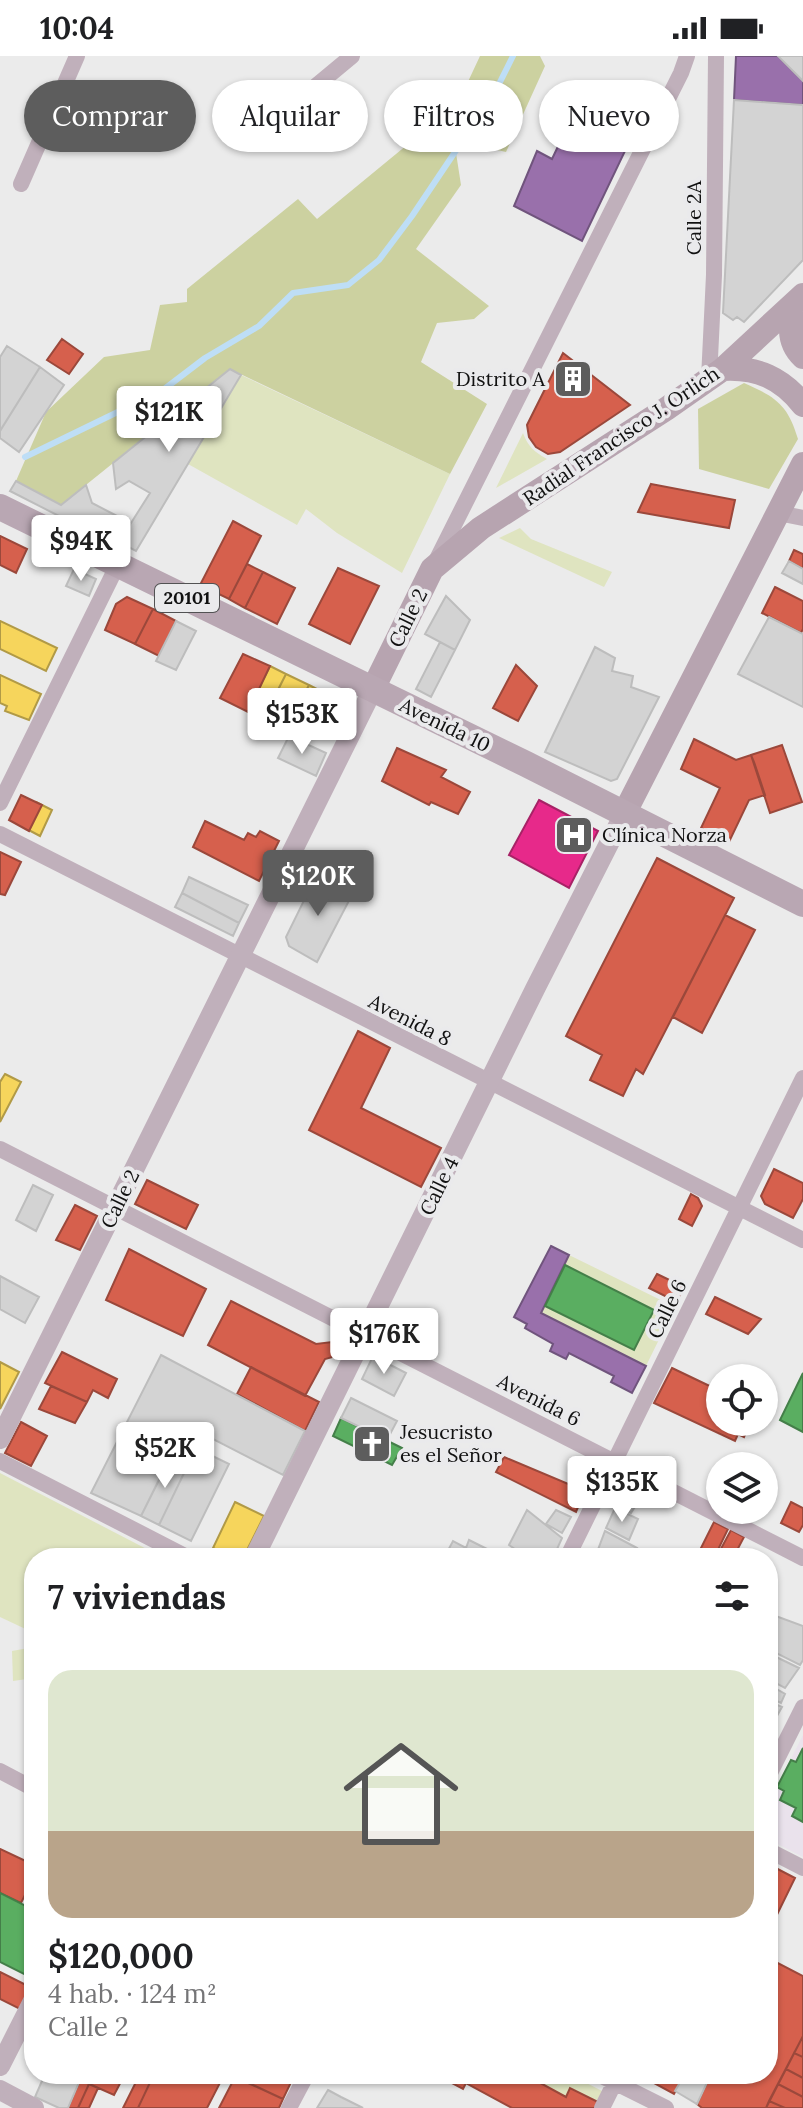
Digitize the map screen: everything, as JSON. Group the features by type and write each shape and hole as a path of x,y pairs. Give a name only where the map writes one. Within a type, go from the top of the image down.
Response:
{"main road":[{"name":"Radial Francisco J. Orlich","path":"432,569 481,528 716,374 800,298"},
{"path":"800,298 790,329 793,343 803,357"},
{"path":"716,374 742,368 762,374 786,387 803,405"},
{"path":"624,814 803,464"},
{"name":"Avenida 10","path":"0,507 803,904"},
{"name":"Calle 2","path":"373,689 432,569"}],"street":[{"path":"66,80 77,56"},
{"name":"Calle 2","path":"432,569 687,56"},
{"name":"Calle 2A","path":"716,56 716,374"},
{"path":"321,80 348,57"},
{"path":"681,73 689,64 702,64 710,69 715,83"},
{"path":"21,184 35,152"},
{"path":"778,513 803,518"},
{"path":"0,803 118,564"},
{"name":"Calle 2","path":"0,1439 373,689"},
{"name":"Calle 4","path":"259,1548 624,814"},
{"name":"Avenida 8","path":"0,834 803,1240"},
{"name":"Calle 6","path":"572,1548 803,1078"},
{"name":"Avenida 6","path":"0,1149 803,1558"},
{"path":"0,1461 170,1548"},
{"path":"778,1757 803,1707"},
{"path":"0,1771 24,1784"},
{"path":"778,1855 803,1868"},
{"path":"0,2066 24,2019"},
{"path":"289,2108 302,2084"},
{"path":"602,2108 614,2084"},
{"path":"627,2084 666,2108"},
{"path":"0,2090 34,2108"}],"shaded area":[{"path":"803,1735 803,1857 778,1844 778,1784"}],"green space":[{"path":"480,56 540,56 545,66 523,115 523,80 469,80"},
{"path":"398,152 456,152 461,185 416,249 489,306 474,319 437,323 421,362 487,404 450,474 230,369 61,505 16,481 46,412 104,357 150,350 160,305 187,302 187,289 298,199 317,219"},
{"path":"241,375 450,474 402,573 337,533 306,509 297,525 188,464"},
{"path":"744,383 765,393 785,410 798,439 769,489 699,469 698,409"},
{"path":"523,433 532,449 547,459 496,488"},
{"path":"520,528 531,539 612,572 604,587 499,538"},
{"path":"569,1255 675,1307 646,1366 541,1313 545,1306 634,1350 654,1310 565,1265"},
{"path":"0,1473 145,1548 24,1548 24,1628 0,1617"},
{"path":"24,1649 24,1679 13,1681 12,1651"},
{"path":"542,2084 588,2084 606,2093 600,2103 570,2089 566,2097"}],"building: Viviendas":[{"path":"0,621 57,648 46,671 0,649"},
{"path":"270,666 286,674 263,719 248,712"},
{"path":"286,674 309,685 300,702 278,690"},
{"path":"0,675 41,694 29,720 5,711 7,706 0,703"},
{"path":"309,685 344,703 347,708 340,722 300,702"},
{"path":"36,802 52,810 40,836 23,827"},
{"path":"5,1074 21,1082 0,1122 0,1082"},
{"path":"0,1362 19,1372 0,1409"},
{"path":"235,1502 264,1516 248,1548 213,1548"}],"building: Comercios":[{"path":"62,339 83,354 69,374 47,360"},
{"name":"Distrito A","path":"563,353 630,405 560,452 548,454 536,447 529,437 527,425"},
{"path":"651,484 735,500 729,528 638,512"},
{"path":"233,521 261,536 229,599 200,585"},
{"path":"0,536 27,549 16,573 0,565"},
{"path":"794,550 803,554 803,569 789,561"},
{"path":"247,564 263,572 245,608 229,599"},
{"path":"338,568 379,586 350,644 309,624"},
{"path":"263,572 295,588 277,624 245,608"},
{"path":"775,587 803,601 801,633 762,613"},
{"path":"127,597 153,609 135,644 105,630 116,604"},
{"path":"153,609 176,621 159,656 135,644"},
{"path":"243,654 270,666 248,712 220,698"},
{"path":"516,665 537,686 518,721 493,708"},
{"path":"694,739 736,760 751,755 754,762 765,795 749,800 729,842 701,828 720,788 681,769"},
{"path":"782,745 802,802 770,813 751,755"},
{"path":"397,748 446,770 441,777 470,792 458,814 431,802 429,805 382,781"},
{"path":"21,795 42,805 29,831 9,820"},
{"path":"205,821 244,840 248,833 256,837 260,831 279,841 259,881 193,847"},
{"path":"0,852 21,862 5,895 0,894"},
{"path":"657,858 734,898 643,1074 636,1069 623,1096 590,1080 602,1055 566,1036"},
{"path":"725,915 755,930 702,1033 673,1017"},
{"path":"358,1031 390,1048 361,1108 441,1148 421,1187 309,1130"},
{"path":"774,1169 803,1183 803,1199 793,1218 765,1204 761,1196"},
{"path":"147,1180 198,1205 186,1229 135,1204"},
{"path":"691,1194 698,1198 702,1206 692,1226 679,1219"},
{"path":"75,1205 97,1216 80,1250 56,1240"},
{"path":"129,1249 206,1289 183,1336 106,1300"},
{"path":"657,1274 684,1287 677,1302 649,1288"},
{"path":"715,1297 761,1319 748,1334 706,1314"},
{"path":"231,1301 316,1344 332,1342 340,1355 325,1359 305,1396 208,1345"},
{"path":"62,1352 117,1379 108,1398 93,1390 87,1402 45,1383"},
{"path":"251,1367 319,1402 305,1431 237,1394"},
{"path":"672,1368 706,1384 706,1427 654,1403"},
{"path":"51,1386 87,1402 75,1423 39,1409"},
{"path":"21,1422 47,1436 31,1466 5,1453"},
{"path":"504,1457 585,1491 576,1512 496,1472"},
{"path":"791,1502 803,1508 803,1525 799,1532 781,1523"},
{"path":"713,1524 728,1529 719,1548 701,1548"},
{"path":"731,1530 744,1537 738,1548 721,1548"},
{"path":"0,1849 24,1860 24,1897 21,1903 0,1893"},
{"path":"778,1869 795,1878 778,1913"},
{"path":"778,1963 803,1976 803,2036 766,2108 702,2108 697,2104 706,2084 778,2084"},
{"path":"0,1972 24,1984 22,2010 0,1999"},
{"path":"803,2036 803,2108 766,2108"},
{"path":"794,2053 803,2057 803,2078 786,2069"},
{"path":"786,2069 803,2078 803,2097 778,2084"},
{"path":"78,2084 89,2084 78,2108 68,2108"},
{"path":"89,2084 120,2084 114,2095"},
{"path":"89,2084 98,2088 89,2108 78,2108"},
{"path":"135,2084 149,2084 138,2108 123,2108"},
{"path":"149,2084 219,2084 207,2108 138,2108"},
{"path":"231,2084 250,2084 283,2099 279,2108 219,2108"},
{"path":"251,2084 290,2084 283,2099"},
{"path":"468,2084 542,2084 566,2097 570,2088 600,2103 598,2108 512,2108"},
{"path":"656,2084 680,2084 674,2094"},
{"path":"778,2084 803,2097 803,2108 785,2108 769,2101"}],"building: Oficinas":[{"path":"736,56 778,56 803,81 803,105 734,100"},
{"path":"537,151 552,159 555,152 625,152 582,241 514,206"},
{"path":"551,1246 569,1255 541,1313 646,1366 632,1393 611,1382 614,1376 569,1353 566,1359 550,1351 553,1344 525,1328 527,1324 514,1317"}],"building: Salud":[{"path":"539,800 598,831 569,888 509,855"}],"building: Público":[{"path":"565,1265 654,1310 634,1350 545,1306"},
{"path":"803,1373 803,1432 780,1420"},
{"name":"Jesucristo es el Señor","path":"341,1418 402,1448 392,1465 333,1436"},
{"path":"803,1748 803,1822 792,1816 796,1808 780,1800 784,1791 778,1788 791,1760 796,1762"},
{"path":"0,1893 24,1905 24,1974 0,1962"}],"building: Otros":[{"path":"778,56 803,56 803,81"},
{"path":"734,100 803,105 803,260 744,322 737,317 733,320 723,313"},
{"path":"7,346 40,367 0,431 0,357"},
{"path":"40,367 64,385 19,452 0,438 0,431"},
{"path":"230,369 241,375 136,551 119,542 150,493 129,481 116,489 113,463"},
{"path":"16,481 61,505 86,485 92,503 119,517 106,540 10,491"},
{"path":"789,561 803,569 803,584 782,573"},
{"path":"74,569 96,579 89,596 66,586"},
{"path":"446,596 470,620 455,650 425,634"},
{"path":"769,617 803,634 803,707 738,674"},
{"path":"176,621 196,631 176,670 156,661"},
{"path":"440,642 455,650 431,697 416,689"},
{"path":"595,647 615,658 612,671 633,676 631,687 659,697 617,779 611,781 545,752"},
{"path":"289,736 326,753 316,776 278,758"},
{"path":"317,874 353,893 317,962 289,946 286,937"},
{"path":"189,877 248,905 239,923 182,893"},
{"path":"182,893 239,923 233,936 175,907"},
{"path":"33,1185 53,1195 36,1231 16,1220"},
{"path":"0,1276 39,1297 25,1323 0,1309"},
{"path":"161,1355 305,1431 283,1475 186,1425 141,1516 91,1493"},
{"path":"373,1356 406,1373 394,1396 362,1379"},
{"path":"351,1398 397,1421 387,1440 341,1418"},
{"path":"196,1448 229,1464 191,1541 159,1525"},
{"path":"172,1454 189,1463 159,1525 141,1516"},
{"path":"628,1476 655,1489 647,1506 622,1492"},
{"path":"621,1493 638,1502 631,1513 617,1507"},
{"path":"615,1508 638,1519 629,1540 606,1528"},
{"path":"527,1510 562,1538 558,1548 513,1548 509,1545"},
{"path":"556,1510 571,1517 562,1533 546,1524"},
{"path":"605,1531 637,1548 599,1548"},
{"path":"469,1540 485,1548 466,1548"},
{"path":"453,1541 466,1548 449,1548"},
{"path":"778,1617 803,1626 803,1660 800,1665 778,1654"},
{"path":"778,1658 799,1668 785,1688 778,1684"},
{"path":"778,1690 785,1694 781,1703 778,1702"},
{"path":"41,2084 78,2084 68,2108 59,2108 35,2097"},
{"path":"679,2084 706,2084 697,2104 675,2091"},
{"path":"328,2090 341,2097 363,2108 317,2108"}],"waterway":[{"path":"25,457 163,390 205,358 259,326 293,293 348,285 379,260 494,94 513,56"}],"place":[{"name":"Distrito A","path":"573,379"},
{"name":"Clínica Norza","path":"574,835"},
{"name":"Jesucristo es el Señor","path":"372,1444"}]}
